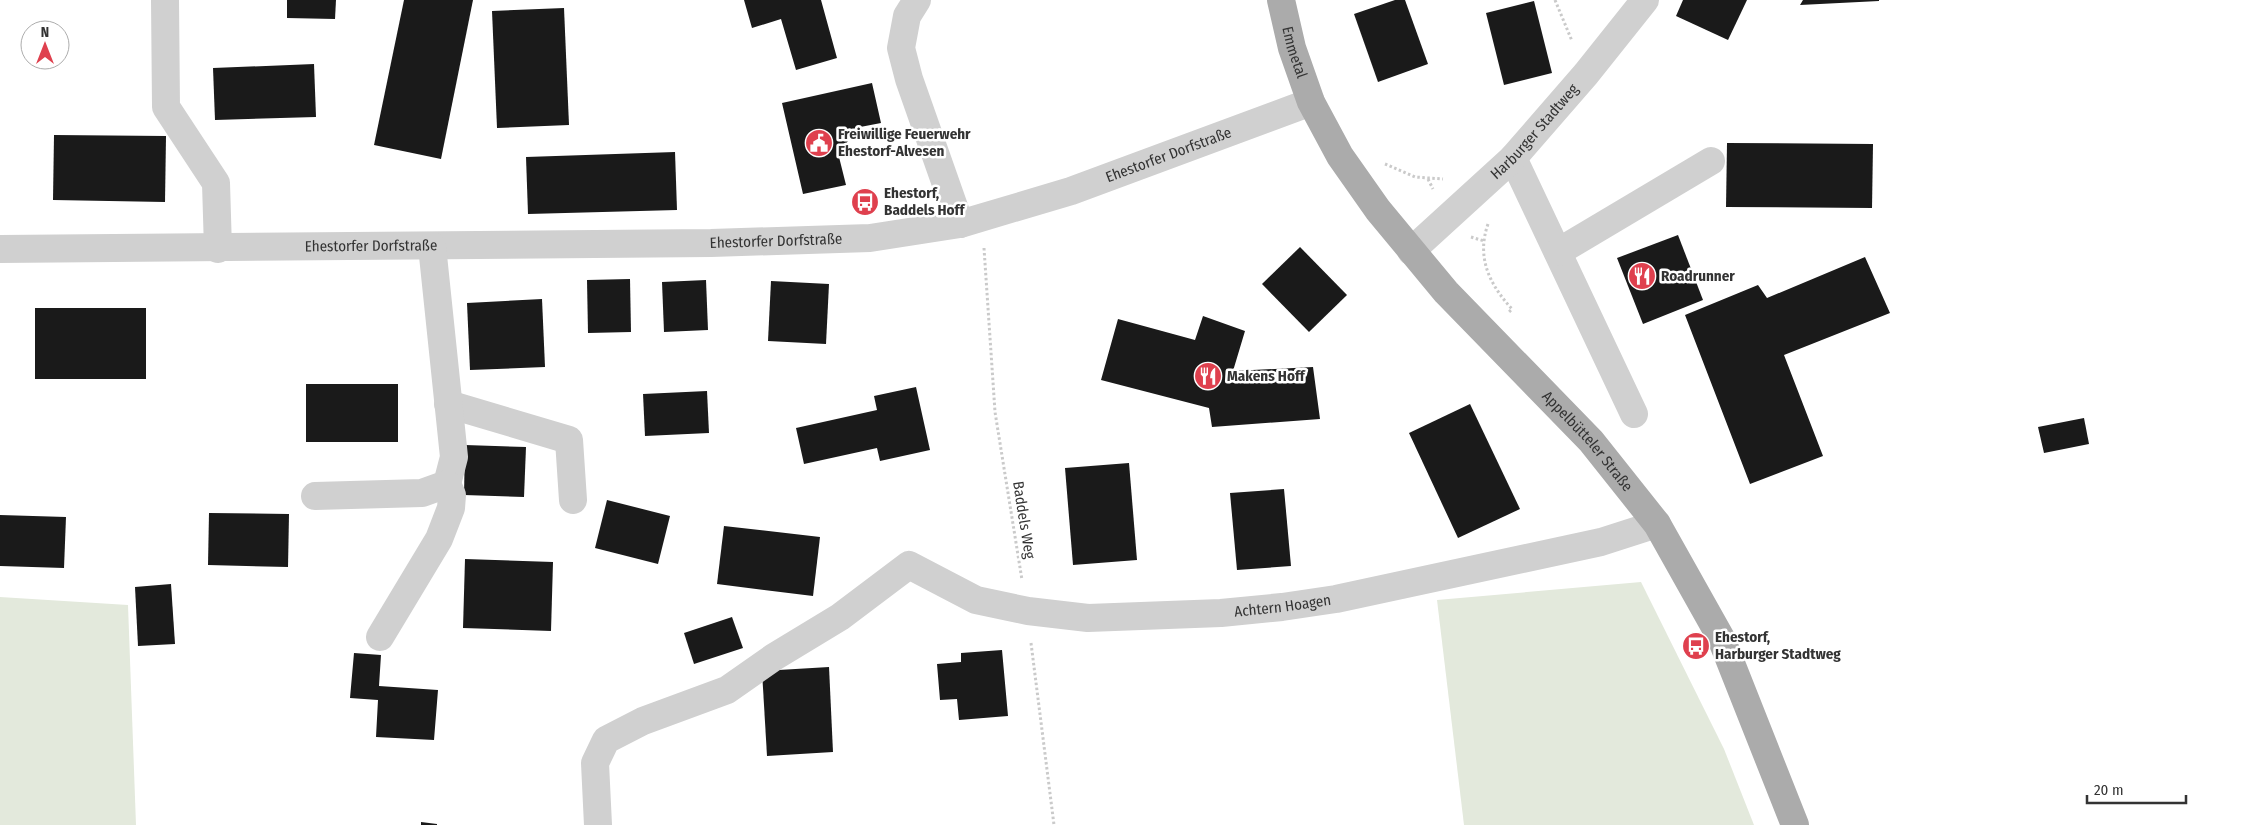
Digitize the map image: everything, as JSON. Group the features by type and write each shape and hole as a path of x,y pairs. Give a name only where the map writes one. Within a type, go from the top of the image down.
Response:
{"main road":[{"name":"Emmetal","path":"1282,0 1292,48 1312,102"},
{"name":"Appelbütteler Straße","path":"1312,102 1340,156 1378,210 1411,251 1486,333 1591,441 1657,524 1721,638 1795,825"}],"street":[{"path":"165,0 166,107 216,183 218,249"},
{"path":"917,0 907,16 901,48 909,79 971,221"},
{"name":"Harburger Stadtweg","path":"1411,251 1513,158 1586,74 1645,0"},
{"name":"Ehestorfer Dorfstraße","path":"0,249 218,249 710,243 870,238 971,221 1071,192 1312,102"},
{"path":"1513,158 1634,414"},
{"path":"1558,252 1711,161"},
{"path":"380,637 439,539 451,508 452,495 448,484 454,457 432,246"},
{"path":"448,404 568,440 573,500"},
{"path":"315,496 422,493 448,484"},
{"name":"Achtern Hoagen","path":"598,825 595,763 606,740 643,721 727,690 774,657 840,617 909,565 976,600 1028,611 1088,618 1220,613 1336,599 1601,542 1657,524"}],"path":[{"path":"1555,0 1586,74"},
{"path":"1380,160 1415,177 1428,179 1452,177"},
{"name":"Baddels Weg","path":"971,221 995,412 1028,611 1054,825"},
{"path":"1486,333 1512,309 1491,284 1486,269 1484,241 1490,221"}],"shaded area":[{"path":"1641,582 1724,749 1754,825 1464,825 1437,600"},
{"path":"0,597 128,605 136,825 0,825"}],"building":[{"path":"287,0 336,0 335,19 287,18"},
{"path":"404,0 473,0 441,159 374,145"},
{"path":"744,0 821,0 837,58 796,70 781,19 752,28"},
{"path":"1395,0 1405,0 1428,64 1378,82 1354,14"},
{"path":"1683,0 1747,0 1728,40 1676,16"},
{"path":"1803,0 1879,0 1879,1 1800,5"},
{"path":"1534,1 1552,73 1504,85 1486,13"},
{"path":"564,8 569,125 497,128 492,11"},
{"path":"314,64 316,117 215,120 213,68"},
{"name":"Freiwillige Feuerwehr Ehestorf-Alvesen","path":"872,83 881,123 855,128 839,157 846,185 803,194 782,103"},
{"path":"54,135 166,136 165,202 53,200"},
{"path":"1727,143 1873,144 1872,208 1726,207"},
{"path":"675,152 677,210 528,214 526,157"},
{"path":"1678,235 1703,300 1643,324 1617,258"},
{"path":"1300,247 1347,295 1309,332 1262,284"},
{"path":"1865,257 1890,313 1784,355 1823,456 1750,484 1685,315 1758,285 1767,298"},
{"path":"630,279 631,332 588,333 587,280"},
{"path":"706,280 708,330 664,332 662,282"},
{"path":"771,281 829,284 826,344 768,341"},
{"path":"542,299 545,367 470,370 467,303"},
{"path":"35,308 146,308 146,379 35,379"},
{"name":"Makens Hoff","path":"1203,316 1245,331 1233,371 1313,367 1320,419 1212,427 1209,408 1101,380 1118,319 1195,340"},
{"path":"306,384 398,384 398,442 306,442"},
{"path":"916,387 930,450 880,461 877,448 804,464 796,428 877,410 874,396"},
{"path":"707,391 709,433 645,436 643,394"},
{"path":"1470,404 1520,509 1458,538 1409,433"},
{"path":"2084,418 2089,444 2044,453 2038,427"},
{"path":"465,445 526,447 524,497 464,495"},
{"path":"1129,463 1137,560 1073,565 1065,468"},
{"path":"1284,489 1291,566 1237,570 1230,493"},
{"path":"607,500 670,516 658,564 595,548"},
{"path":"209,513 289,514 288,567 208,565"},
{"path":"0,515 66,517 64,568 0,566"},
{"path":"724,526 820,537 813,596 717,584"},
{"path":"465,559 553,562 551,631 463,628"},
{"path":"171,584 175,644 138,646 135,587"},
{"path":"732,617 743,648 694,664 684,633"},
{"path":"1002,650 1008,716 959,720 957,699 940,700 937,664 961,662 961,653"},
{"path":"354,653 381,655 379,686 438,690 434,740 376,737 378,700 350,698"},
{"path":"829,667 833,752 767,756 762,671"},
{"path":"421,822 437,824 437,825 421,825"}],"place":[{"name":"Freiwillige Feuerwehr Ehestorf-Alvesen","path":"819,143"},
{"name":"Ehestorf, Baddels Hoff","path":"865,202"},
{"name":"Roadrunner","path":"1642,276"},
{"name":"Makens Hoff","path":"1208,376"},
{"name":"Ehestorf, Harburger Stadtweg","path":"1696,646"}]}
